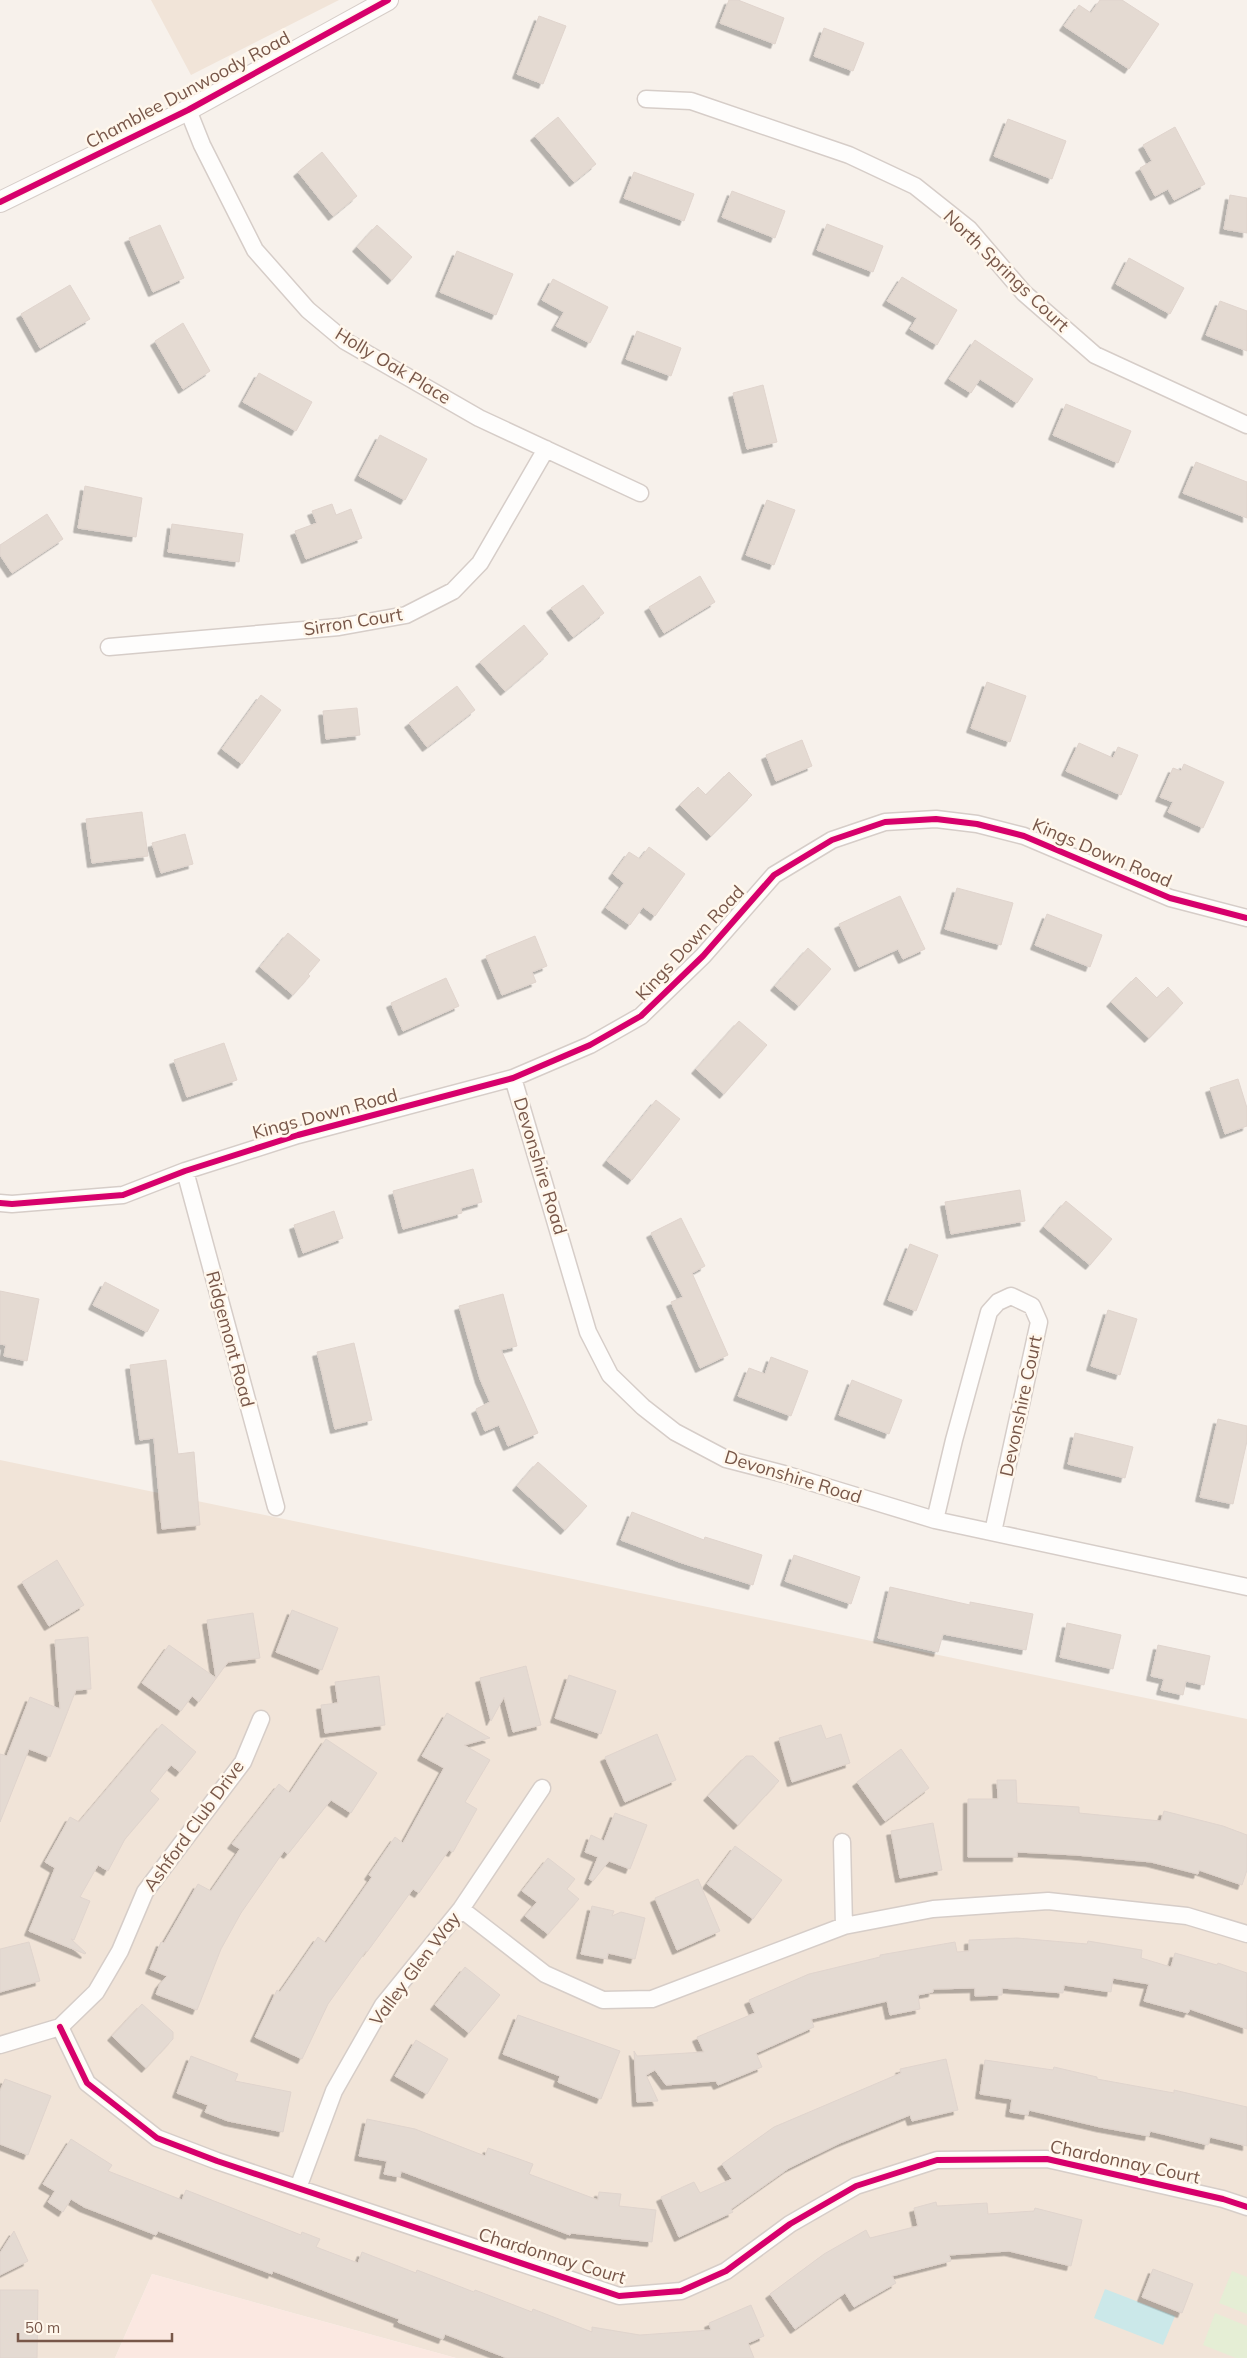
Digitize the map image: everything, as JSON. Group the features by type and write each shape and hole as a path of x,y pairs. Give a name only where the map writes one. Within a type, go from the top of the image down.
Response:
{"street":[{"name":"Chamblee Dunwoody Road","path":"0,202 188,110 388,0"},
{"name":"North Springs Court","path":"646,99 691,100 849,155 915,186 969,229 1024,293 1096,355 1247,425"},
{"name":"Holly Oak Place","path":"188,110 202,146 255,250 308,310 345,341 479,418 640,494"},
{"name":"Sirron Court","path":"109,647 339,627 406,615 453,591 480,563 546,450"},
{"name":"Kings Down Road","path":"0,1203 12,1204 123,1194 185,1171 298,1135 513,1078 590,1045 641,1016 702,956 774,875 832,840 885,822 936,819 977,824 1024,836 1170,898 1247,918"},
{"name":"Devonshire Road","path":"513,1078 588,1332 610,1375 643,1407 675,1432 726,1459 784,1474 935,1520 1247,1587"},
{"name":"Ridgemont Road","path":"185,1171 276,1507"},
{"name":"Devonshire Court","path":"935,1520 954,1440 989,1312 998,1302 1011,1296 1032,1306 1039,1322 993,1532"},
{"name":"Ashford Club Drive","path":"0,2045 60,2028 96,1992 120,1951 145,1892 243,1762 261,1719"},
{"name":"Valley Glen Way","path":"298,2188 334,2090 378,2014 461,1908 542,1788"},
{"path":"842,1842 844,1926"},
{"path":"461,1908 545,1974 604,2000 652,1998 844,1926 934,1909 1048,1901 1187,1916 1247,1934"},
{"name":"Chardonnay Court","path":"60,2028 88,2083 157,2138 298,2188 619,2296 681,2291 726,2271 790,2224 856,2186 937,2160 1047,2159 1223,2199 1247,2207"}],"shaded area":[{"path":"151,0 339,0 191,75"},
{"path":"0,1460 1247,1719 1247,2358 456,2358 152,2274 115,2358 0,2358"},
{"path":"152,2274 456,2358 115,2358"}],"green space":[{"path":"1232,2271 1247,2277 1247,2314 1219,2303"},
{"path":"1215,2313 1247,2326 1247,2358 1236,2358 1203,2345"}],"water":[{"path":"1105,2289 1175,2316 1163,2345 1094,2318"}],"building":[{"path":"729,0 738,0 784,18 775,44 720,23"},
{"path":"1100,0 1122,0 1159,24 1129,69 1064,26 1079,5 1091,13"},
{"path":"539,16 566,26 543,84 517,74"},
{"path":"824,28 864,43 853,71 814,56"},
{"path":"558,117 596,164 574,182 535,136"},
{"path":"1008,119 1066,141 1052,179 994,156"},
{"path":"1175,127 1205,184 1174,200 1168,189 1155,196 1140,168 1152,161 1143,145"},
{"path":"322,152 357,196 333,216 298,172"},
{"path":"634,172 694,194 684,221 624,198"},
{"path":"732,191 785,211 775,238 722,217"},
{"path":"1230,195 1247,198 1247,233 1224,229"},
{"path":"827,224 883,246 873,272 817,250"},
{"path":"160,225 184,278 153,292 129,238"},
{"path":"377,225 412,257 392,280 357,247"},
{"path":"457,251 513,274 496,315 440,292"},
{"path":"1129,258 1184,288 1170,314 1116,284"},
{"path":"902,277 957,310 937,345 910,329 917,318 887,301"},
{"path":"553,279 608,307 590,343 556,326 564,312 542,300"},
{"path":"70,285 90,319 40,348 21,314"},
{"path":"1220,301 1247,311 1247,351 1206,335"},
{"path":"183,323 210,371 183,389 155,341"},
{"path":"637,331 681,348 671,376 626,359"},
{"path":"975,340 1033,379 1017,403 980,379 971,393 949,379"},
{"path":"259,373 312,402 296,431 243,402"},
{"path":"763,385 777,442 747,449 733,393"},
{"path":"1066,404 1131,431 1118,463 1053,435"},
{"path":"380,435 427,459 405,500 359,476"},
{"path":"1196,462 1247,482 1247,518 1183,493"},
{"path":"85,486 142,498 136,537 78,528"},
{"path":"767,500 795,510 774,565 746,555"},
{"path":"332,504 336,515 351,509 362,538 306,559 295,531 317,523 312,511"},
{"path":"47,514 63,539 12,573 0,555 0,545"},
{"path":"172,524 243,534 239,562 168,552"},
{"path":"700,576 715,602 664,633 649,607"},
{"path":"583,585 604,613 573,637 551,608"},
{"path":"524,625 548,654 505,691 480,662"},
{"path":"987,682 1026,696 1010,742 971,728"},
{"path":"457,686 475,710 427,747 409,723"},
{"path":"261,695 281,710 242,764 222,749"},
{"path":"357,708 360,735 326,739 323,711"},
{"path":"802,740 812,766 776,781 766,755"},
{"path":"1079,743 1113,758 1118,747 1138,755 1121,795 1066,771"},
{"path":"1184,764 1224,782 1203,828 1168,812 1173,802 1160,797 1173,768 1181,771"},
{"path":"729,772 752,795 711,836 680,805 698,787 706,795"},
{"path":"142,812 148,856 92,863 86,819"},
{"path":"185,834 193,864 161,873 152,843"},
{"path":"649,847 685,874 655,916 643,907 630,925 606,908 624,883 613,874 629,852 640,859"},
{"path":"957,888 1013,903 1001,945 945,929"},
{"path":"900,896 925,949 903,959 898,949 859,967 839,924"},
{"path":"1047,914 1102,935 1090,967 1035,945"},
{"path":"288,933 320,960 308,974 310,976 293,995 260,967"},
{"path":"535,936 547,966 532,972 536,982 502,995 486,956"},
{"path":"808,948 831,969 799,1006 775,986"},
{"path":"1136,977 1157,998 1168,987 1183,1003 1149,1038 1111,1002"},
{"path":"446,978 459,1006 403,1031 391,1003"},
{"path":"739,1021 767,1045 724,1094 696,1069"},
{"path":"224,1043 237,1080 187,1097 174,1060"},
{"path":"1238,1079 1247,1108 1247,1126 1225,1134 1210,1088"},
{"path":"656,1100 680,1119 632,1180 607,1161"},
{"path":"473,1169 482,1202 461,1208 462,1213 403,1229 393,1191"},
{"path":"1020,1190 1025,1221 951,1234 945,1202"},
{"path":"1066,1201 1112,1239 1090,1265 1044,1227"},
{"path":"334,1211 343,1238 303,1253 294,1225"},
{"path":"681,1218 705,1266 692,1273 728,1355 700,1368 671,1302 683,1297 651,1233"},
{"path":"910,1244 938,1255 916,1311 888,1300"},
{"path":"105,1282 159,1310 147,1332 93,1305"},
{"path":"0,1291 39,1299 27,1361 4,1356 6,1345 0,1344"},
{"path":"503,1294 517,1346 501,1350 538,1433 508,1446 499,1425 485,1431 476,1409 490,1402 480,1379 459,1306"},
{"path":"1108,1310 1137,1319 1120,1375 1091,1366"},
{"path":"354,1343 372,1420 335,1429 317,1352"},
{"path":"771,1357 808,1371 791,1416 738,1396 749,1368 765,1374"},
{"path":"166,1360 178,1454 194,1452 200,1525 162,1529 154,1438 140,1440 130,1365"},
{"path":"852,1380 902,1400 889,1434 839,1415"},
{"path":"1218,1419 1247,1426 1247,1441 1233,1504 1200,1497"},
{"path":"1075,1433 1133,1447 1125,1478 1068,1464"},
{"path":"538,1462 587,1506 565,1530 517,1486"},
{"path":"632,1512 704,1540 705,1537 762,1555 753,1585 682,1563 621,1540"},
{"path":"794,1555 860,1577 851,1604 785,1581"},
{"path":"57,1560 84,1605 49,1626 22,1582"},
{"path":"890,1587 970,1605 970,1602 1033,1614 1026,1650 943,1634 938,1652 878,1638"},
{"path":"292,1610 338,1628 322,1670 276,1652"},
{"path":"253,1613 260,1658 228,1662 199,1702 192,1696 181,1711 142,1683 169,1645 216,1678 207,1620"},
{"path":"1067,1623 1121,1635 1113,1669 1060,1657"},
{"path":"88,1637 91,1689 76,1690 50,1757 29,1749 0,1822 0,1754 7,1756 30,1697 60,1709 55,1640"},
{"path":"1158,1645 1210,1656 1204,1685 1186,1681 1183,1695 1161,1690 1164,1679 1151,1676"},
{"path":"526,1666 541,1725 513,1732 504,1697 491,1721 480,1678"},
{"path":"569,1675 616,1691 601,1734 555,1718"},
{"path":"379,1676 385,1725 325,1733 321,1705 338,1703 335,1682"},
{"path":"447,1713 490,1738 464,1745 490,1760 465,1802 477,1809 453,1852 449,1850 419,1893 413,1889 366,1951 328,2004 302,2059 255,2037 277,1990 280,1992 318,1937 326,1943 372,1877 369,1875 395,1837 403,1843 444,1768 422,1756"},
{"path":"162,1724 196,1752 180,1772 171,1765 150,1791 159,1799 125,1839 108,1871 98,1865 80,1897 90,1901 74,1940 71,1939 86,1953 29,1931 55,1868 45,1862 70,1817 79,1822"},
{"path":"821,1725 826,1739 841,1734 850,1763 792,1782 779,1738"},
{"path":"657,1734 676,1780 625,1802 605,1757"},
{"path":"326,1739 377,1773 351,1813 331,1800 288,1854 284,1851 241,1913 221,1949 197,2010 156,1994 160,1984 167,1976 150,1969 161,1942 164,1943 198,1884 211,1891 240,1849 232,1844 279,1784 290,1793"},
{"path":"901,1749 929,1788 885,1821 857,1782"},
{"path":"746,1756 753,1756 779,1781 738,1825 708,1796"},
{"path":"997,1780 1016,1780 1017,1803 1079,1807 1079,1813 1161,1821 1164,1811 1223,1826 1247,1835 1247,1870 1242,1885 1199,1870 1198,1874 1151,1862 1017,1852 1017,1857 968,1857 968,1799 998,1799"},
{"path":"615,1813 647,1825 630,1869 609,1861 593,1881 589,1879 598,1857 585,1852 591,1835 604,1841"},
{"path":"933,1823 942,1870 900,1878 891,1831"},
{"path":"735,1846 782,1880 753,1919 707,1884"},
{"path":"548,1858 575,1879 567,1889 579,1899 548,1934 525,1916 537,1902 522,1891"},
{"path":"698,1879 720,1931 677,1950 655,1898"},
{"path":"592,1906 614,1911 612,1916 621,1912 645,1918 635,1959 608,1953 607,1959 581,1954"},
{"path":"1017,1938 1087,1944 1088,1941 1142,1950 1141,1958 1171,1967 1175,1953 1217,1965 1218,1963 1247,1973 1247,2029 1190,2009 1188,2013 1144,2001 1149,1984 1113,1978 1111,1992 1064,1985 1063,1993 1002,1988 1002,1995 975,1996 975,1988 933,1989 933,1992 918,1995 920,2009 890,2015 887,2001 811,2019 814,2027 756,2053 762,2067 718,2085 716,2081 666,2085 655,2070 646,2075 658,2101 637,2102 634,2051 637,2056 704,2052 697,2037 755,2013 749,2000 809,1974 880,1957 880,1955 955,1942 957,1952 969,1951 969,1940"},
{"path":"29,1942 40,1981 0,1992 0,1949"},
{"path":"465,1967 500,1995 469,2033 435,2005"},
{"path":"142,2004 173,2032 173,2039 146,2068 112,2036"},
{"path":"518,2015 620,2051 601,2099 558,2082 560,2076 503,2054"},
{"path":"416,2040 448,2059 427,2094 395,2076"},
{"path":"191,2056 238,2074 235,2081 291,2092 283,2132 228,2121 205,2112 208,2105 177,2093"},
{"path":"946,2059 958,2110 912,2121 910,2115 840,2143 789,2168 731,2209 733,2212 679,2237 661,2197 694,2182 700,2193 732,2179 722,2164 774,2127 901,2073 900,2069"},
{"path":"985,2060 1053,2070 1054,2067 1097,2077 1097,2079 1174,2093 1174,2090 1247,2107 1247,2146 1210,2137 1208,2145 1150,2131 1149,2136 1100,2127 1029,2110 1028,2115 1010,2112 1012,2099 980,2094"},
{"path":"5,2079 51,2096 28,2155 0,2144 0,2091"},
{"path":"367,2119 415,2129 485,2156 488,2148 533,2164 529,2174 598,2200 599,2192 621,2194 619,2206 656,2210 652,2242 571,2233 570,2235 401,2171 400,2177 384,2174 387,2161 359,2156"},
{"path":"71,2139 112,2165 108,2171 182,2200 186,2190 301,2235 302,2232 320,2239 316,2247 358,2263 362,2252 416,2273 417,2270 532,2312 533,2309 592,2332 592,2327 640,2335 711,2330 709,2323 751,2305 764,2336 748,2343 754,2358 507,2358 445,2334 443,2339 398,2322 399,2319 273,2271 272,2274 158,2231 156,2235 84,2207 71,2199 63,2212 48,2202 55,2191 43,2184"},
{"path":"936,2202 937,2206 987,2203 988,2214 1034,2211 1035,2208 1082,2220 1071,2266 1009,2251 949,2255 951,2261 892,2276 896,2283 854,2307 845,2293 795,2329 770,2294 824,2254 866,2230 870,2238 918,2226 914,2208"},
{"path":"14,2231 28,2261 0,2275 0,2253"},
{"path":"1153,2269 1193,2284 1182,2313 1142,2297"},
{"path":"0,2290 38,2290 37,2358 0,2358"}],"cycle path":[{"path":"0,202 188,110 388,0"},
{"path":"0,1203 12,1204 123,1195 185,1171 298,1135 513,1078 590,1045 641,1016 703,956 774,875 832,840 885,822 936,819 977,824 1024,836 1170,898 1247,918"},
{"path":"60,2027 87,2083 157,2138 217,2161 619,2296 681,2291 726,2271 790,2224 856,2186 937,2160 1047,2159 1223,2199 1247,2207"}]}
